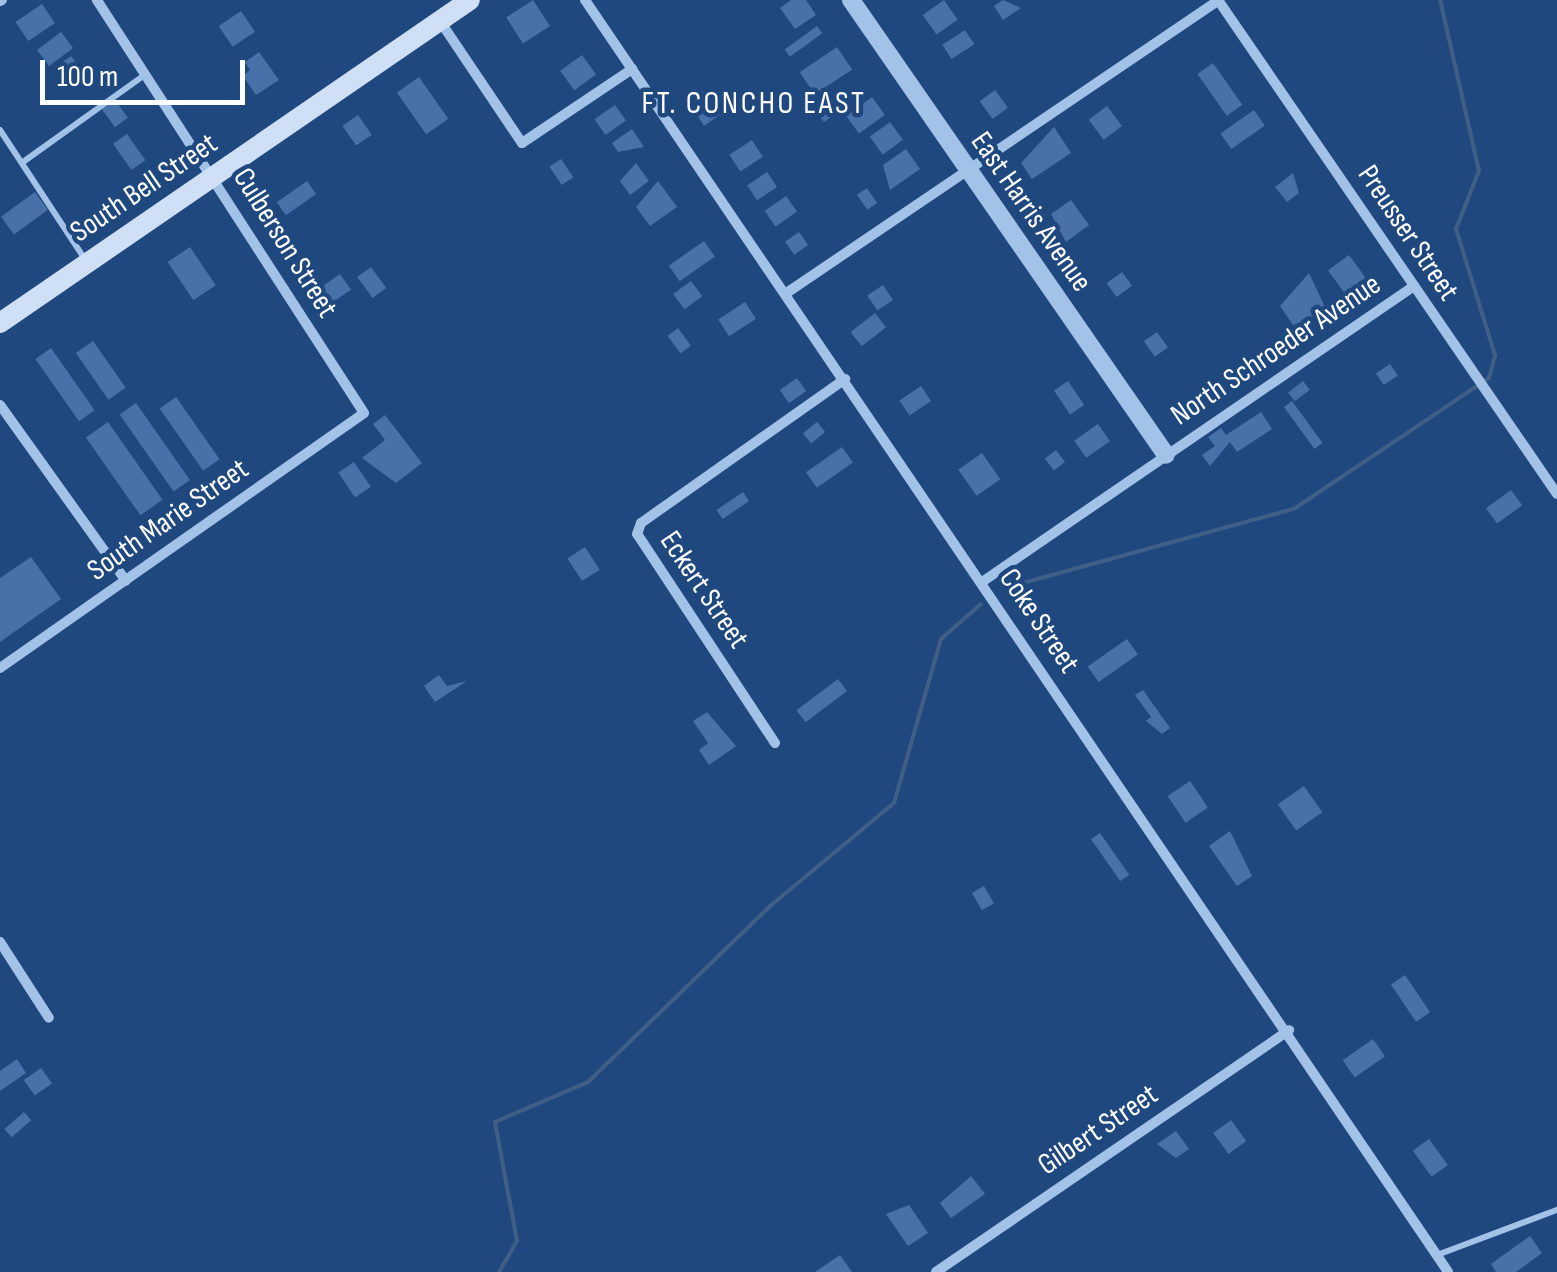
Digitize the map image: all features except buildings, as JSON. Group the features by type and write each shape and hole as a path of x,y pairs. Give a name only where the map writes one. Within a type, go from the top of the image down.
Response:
{"main road":[{"name":"South Bell Street","path":"0,323 470,0"}],"street":[{"name":"Culberson Street","path":"97,0 364,413"},
{"name":"Coke Street","path":"585,0 1289,1030 1448,1272"},
{"name":"East Harris Avenue","path":"851,0 1166,456"},
{"path":"785,294 1218,0"},
{"name":"Preusser Street","path":"1218,0 1557,494"},
{"path":"440,21 522,143 632,69"},
{"name":"North Schroeder Avenue","path":"982,582 1414,286"},
{"name":"Eckert Street","path":"775,742 637,534 640,523 845,379"},
{"path":"0,405 126,581"},
{"name":"South Marie Street","path":"0,668 364,413"},
{"path":"0,942 50,1018"},
{"name":"Gilbert Street","path":"936,1272 1289,1030"}],"lane":[{"path":"23,162 146,74"},
{"path":"0,130 87,263"},
{"path":"1438,1255 1557,1210"}],"waterway":[{"path":"1008,587 1294,509 1489,378 1495,355 1456,229 1479,171 1440,0"},
{"path":"499,1272 517,1241 495,1122 588,1082 769,907 894,803 941,639 981,604"}],"district":[{"name":"FT. CONCHO EAST","path":"754,104"}]}
